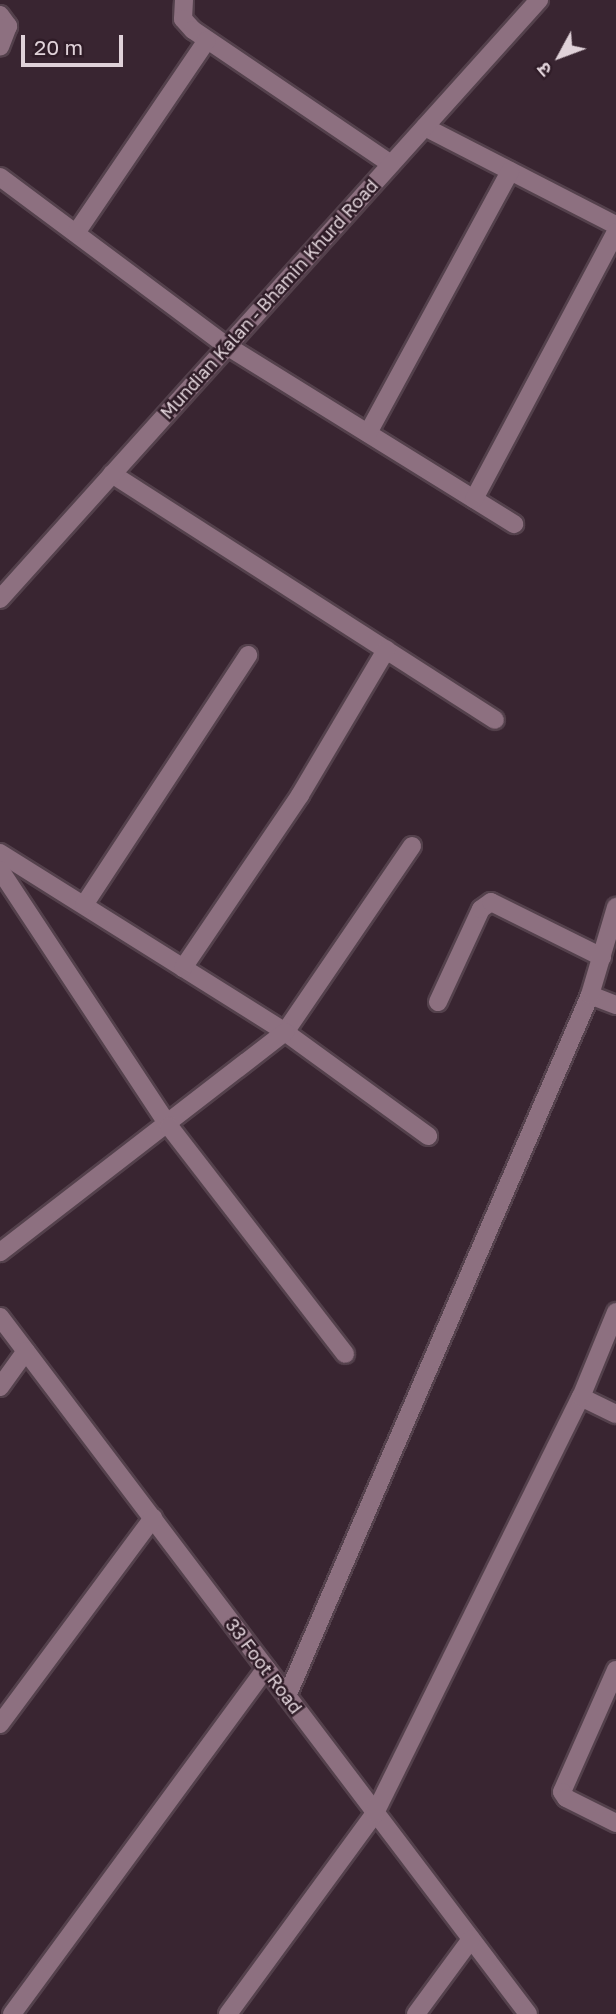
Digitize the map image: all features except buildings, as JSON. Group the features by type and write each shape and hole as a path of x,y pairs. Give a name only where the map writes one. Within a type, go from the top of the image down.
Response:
{"street":[{"path":"184,0 183,19 207,40 391,164"},
{"name":"Mundian Kalan - Bhamin Khurd Road","path":"0,599 539,0"},
{"path":"0,15 8,26 0,47"},
{"path":"76,233 207,40"},
{"path":"425,127 616,225"},
{"path":"368,433 510,171"},
{"path":"0,177 227,346 514,524"},
{"path":"474,499 616,232"},
{"path":"113,474 495,720"},
{"path":"183,968 300,795 386,650"},
{"path":"84,905 248,655"},
{"path":"0,1252 169,1126 285,1032 412,846"},
{"path":"0,852 285,1032 428,1136"},
{"path":"0,870 169,1126 345,1354"},
{"path":"438,1002 481,909 491,902 602,957"},
{"path":"287,1696 590,995 616,906"},
{"path":"590,995 616,1005"},
{"path":"228,2014 375,1813 581,1397 616,1312"},
{"name":"33 Foot Road","path":"0,1317 528,2014"},
{"path":"0,1387 26,1352"},
{"path":"581,1397 616,1414"},
{"path":"0,1724 153,1518"},
{"path":"12,2014 266,1668"},
{"path":"616,1670 562,1792 566,1798 616,1823"},
{"path":"416,2014 471,1938"}]}
